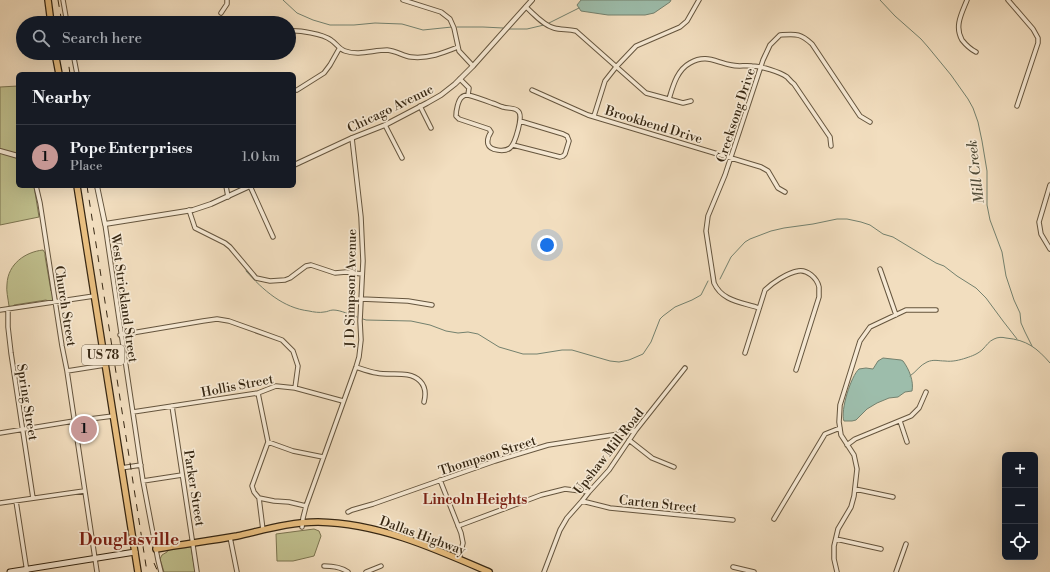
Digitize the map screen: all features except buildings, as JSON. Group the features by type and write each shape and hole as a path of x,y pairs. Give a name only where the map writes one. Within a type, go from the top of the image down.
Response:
{"main road":[{"path":"48,0 50,16"},
{"path":"56,60 59,72"},
{"name":"US 78","path":"77,188 138,572"},
{"name":"Dallas Highway","path":"156,549 263,530 330,523 371,528 398,536 489,572"},
{"name":"Dallas Highway","path":"239,535 248,535 302,525"},
{"path":"154,541 166,548"},
{"path":"10,572 27,571 135,552"}],"street":[{"path":"63,0 66,16"},
{"path":"222,13 227,4 227,0"},
{"path":"403,0 441,12 450,19 454,28 459,51 473,66"},
{"name":"Chicago Avenue","path":"296,164 352,138 385,125 440,95 473,66 532,0"},
{"path":"594,116 605,81 616,67 636,46 680,27 687,21 699,0"},
{"path":"967,0 959,20 959,35 970,49 976,52"},
{"path":"1008,0 1033,29 1038,38 1038,43 1017,106"},
{"path":"526,7 545,24 554,28 568,29 576,32 646,93 683,103 691,101"},
{"path":"296,31 329,39 339,49 347,52 357,53 388,50 398,52 409,57 424,58 458,47"},
{"name":"Creeksong Drive","path":"758,308 728,298 722,295 717,289 714,282 706,231 708,216 725,175 770,45 780,35 794,34 804,37 812,44 860,116 870,122"},
{"path":"297,90 324,73 339,49"},
{"path":"669,99 675,80 680,71 699,59 708,59 732,66 753,66 779,73 787,77 794,84 830,137 831,146"},
{"path":"74,60 77,72"},
{"path":"460,79 469,88 468,95"},
{"name":"Brookbend Drive","path":"532,90 594,116 761,167 768,170 778,188 785,192"},
{"path":"468,95 504,108 519,111 521,114 520,121 513,145 508,149 502,150 490,147 488,144 489,129 459,119 456,116 456,112 461,98 468,95"},
{"path":"420,106 431,128"},
{"path":"513,145 560,157 565,154 569,140 567,136 520,121"},
{"path":"385,125 402,158"},
{"name":"J D Simpson Avenue","path":"302,525 306,506 356,366 361,340 360,321 363,261 361,218 352,138"},
{"path":"0,151 16,155"},
{"path":"1050,185 1039,222 1041,234 1050,249"},
{"name":"Church Street","path":"36,188 67,371 97,572"},
{"name":"West Strickland Street","path":"97,188 105,224 140,465 161,572"},
{"path":"226,188 228,197"},
{"path":"105,224 189,210 211,204 246,188"},
{"path":"251,188 273,237"},
{"path":"189,210 195,228 222,241 230,247 256,278 270,281 285,280 306,266 335,273 346,272 362,274"},
{"path":"880,269 896,315"},
{"path":"745,353 758,308 765,290 771,284 799,271 810,274 816,279 819,287 819,297 796,370"},
{"path":"0,310 94,296"},
{"path":"361,299 408,301 432,305"},
{"name":"Spring Street","path":"8,309 8,327 11,353 33,498"},
{"path":"837,572 834,559 834,546 838,529 851,507 854,496 857,469 854,455 841,435 839,422 840,405 860,341 870,327 906,310 936,310"},
{"path":"120,335 217,319 229,321 282,340 293,351 298,366 295,388"},
{"path":"67,371 105,365"},
{"path":"356,366 376,373 405,374 417,378 425,389 426,395 424,402"},
{"name":"Upshaw Mill Road","path":"544,572 560,530 567,518 588,492 609,470 636,430 685,368"},
{"name":"Hollis Street","path":"133,412 258,393 276,386 295,388 343,401"},
{"path":"847,444 855,439 912,416 919,408 926,392"},
{"path":"258,393 268,442 252,486 254,492 259,498 263,530"},
{"name":"Parker Street","path":"172,406 197,572"},
{"path":"0,433 113,416"},
{"path":"900,421 907,442"},
{"path":"774,519 825,434 840,428"},
{"name":"Thompson Street","path":"348,512 494,461 548,446 636,430"},
{"path":"629,440 652,458 674,467"},
{"path":"268,442 293,451 323,457"},
{"path":"121,468 140,465"},
{"path":"143,481 182,474"},
{"path":"440,480 463,543 459,559"},
{"path":"458,526 541,495 565,489 588,492"},
{"path":"855,489 893,497"},
{"path":"0,503 84,491"},
{"path":"259,498 306,506"},
{"path":"16,501 27,571"},
{"name":"Carten Street","path":"582,501 610,508 733,520"},
{"path":"230,537 237,572"},
{"path":"836,538 881,549"},
{"path":"896,572 906,544"},
{"path":"324,566 338,567 348,572"},
{"path":"366,572 381,566"},
{"path":"733,567 754,572"}],"green space":[{"path":"16,86 16,188 34,188 39,217 0,225 0,87"},
{"path":"43,250 45,253 53,299 51,301 46,300 14,305 13,307 9,306 7,292 8,277 14,265 24,256"},
{"path":"314,529 319,531 321,536 314,556 293,561 277,561 276,534"},
{"path":"191,546 195,572 164,572 160,559 162,555 168,550"}],"shaded area":[{"path":"581,0 671,0 654,13 645,15 608,15 581,11 577,5"},
{"path":"883,358 903,361 910,375 912,391 905,392 898,397 889,398 877,403 867,409 856,420 844,421 843,416 845,402 856,373 859,369 873,369 878,361"}],"waterway":[{"name":"Mill Creek","path":"283,0 297,13 330,25 375,23 402,24 423,30 452,27"},
{"name":"Mill Creek","path":"880,0 928,47 951,75 973,108 978,122 987,171 987,205 990,220 1002,252 1006,276 1020,313 1021,323 1032,346"},
{"name":"Mill Creek","path":"549,23 579,8"},
{"name":"Mill Creek","path":"509,29 527,29 544,25"},
{"name":"Mill Creek","path":"457,27 503,28"},
{"path":"720,279 731,257 745,242 750,239 784,228 837,219 847,219 870,225 883,234 893,237 936,263 944,266 976,288 986,298 1017,339"},
{"path":"246,271 259,285 274,297 291,306 316,312 336,310 357,317"},
{"path":"363,319 411,321 430,325 446,331 478,334 499,347 523,354 572,350 610,361 619,362 629,360 643,354 651,342 660,319 675,307 701,295 708,281"},
{"path":"910,376 929,361 953,361 975,355 989,342 1000,337 1026,343 1041,353 1050,363"}],"railway":[{"path":"58,0 61,16"},
{"path":"68,60 70,72"},
{"path":"87,188 147,572"},
{"path":"154,563 158,572"}],"place":[{"name":"Pope Enterprises","path":"84,429"}],"district":[{"name":"Lincoln Heights","path":"475,499"},
{"name":"Douglasville","path":"129,539"}]}
